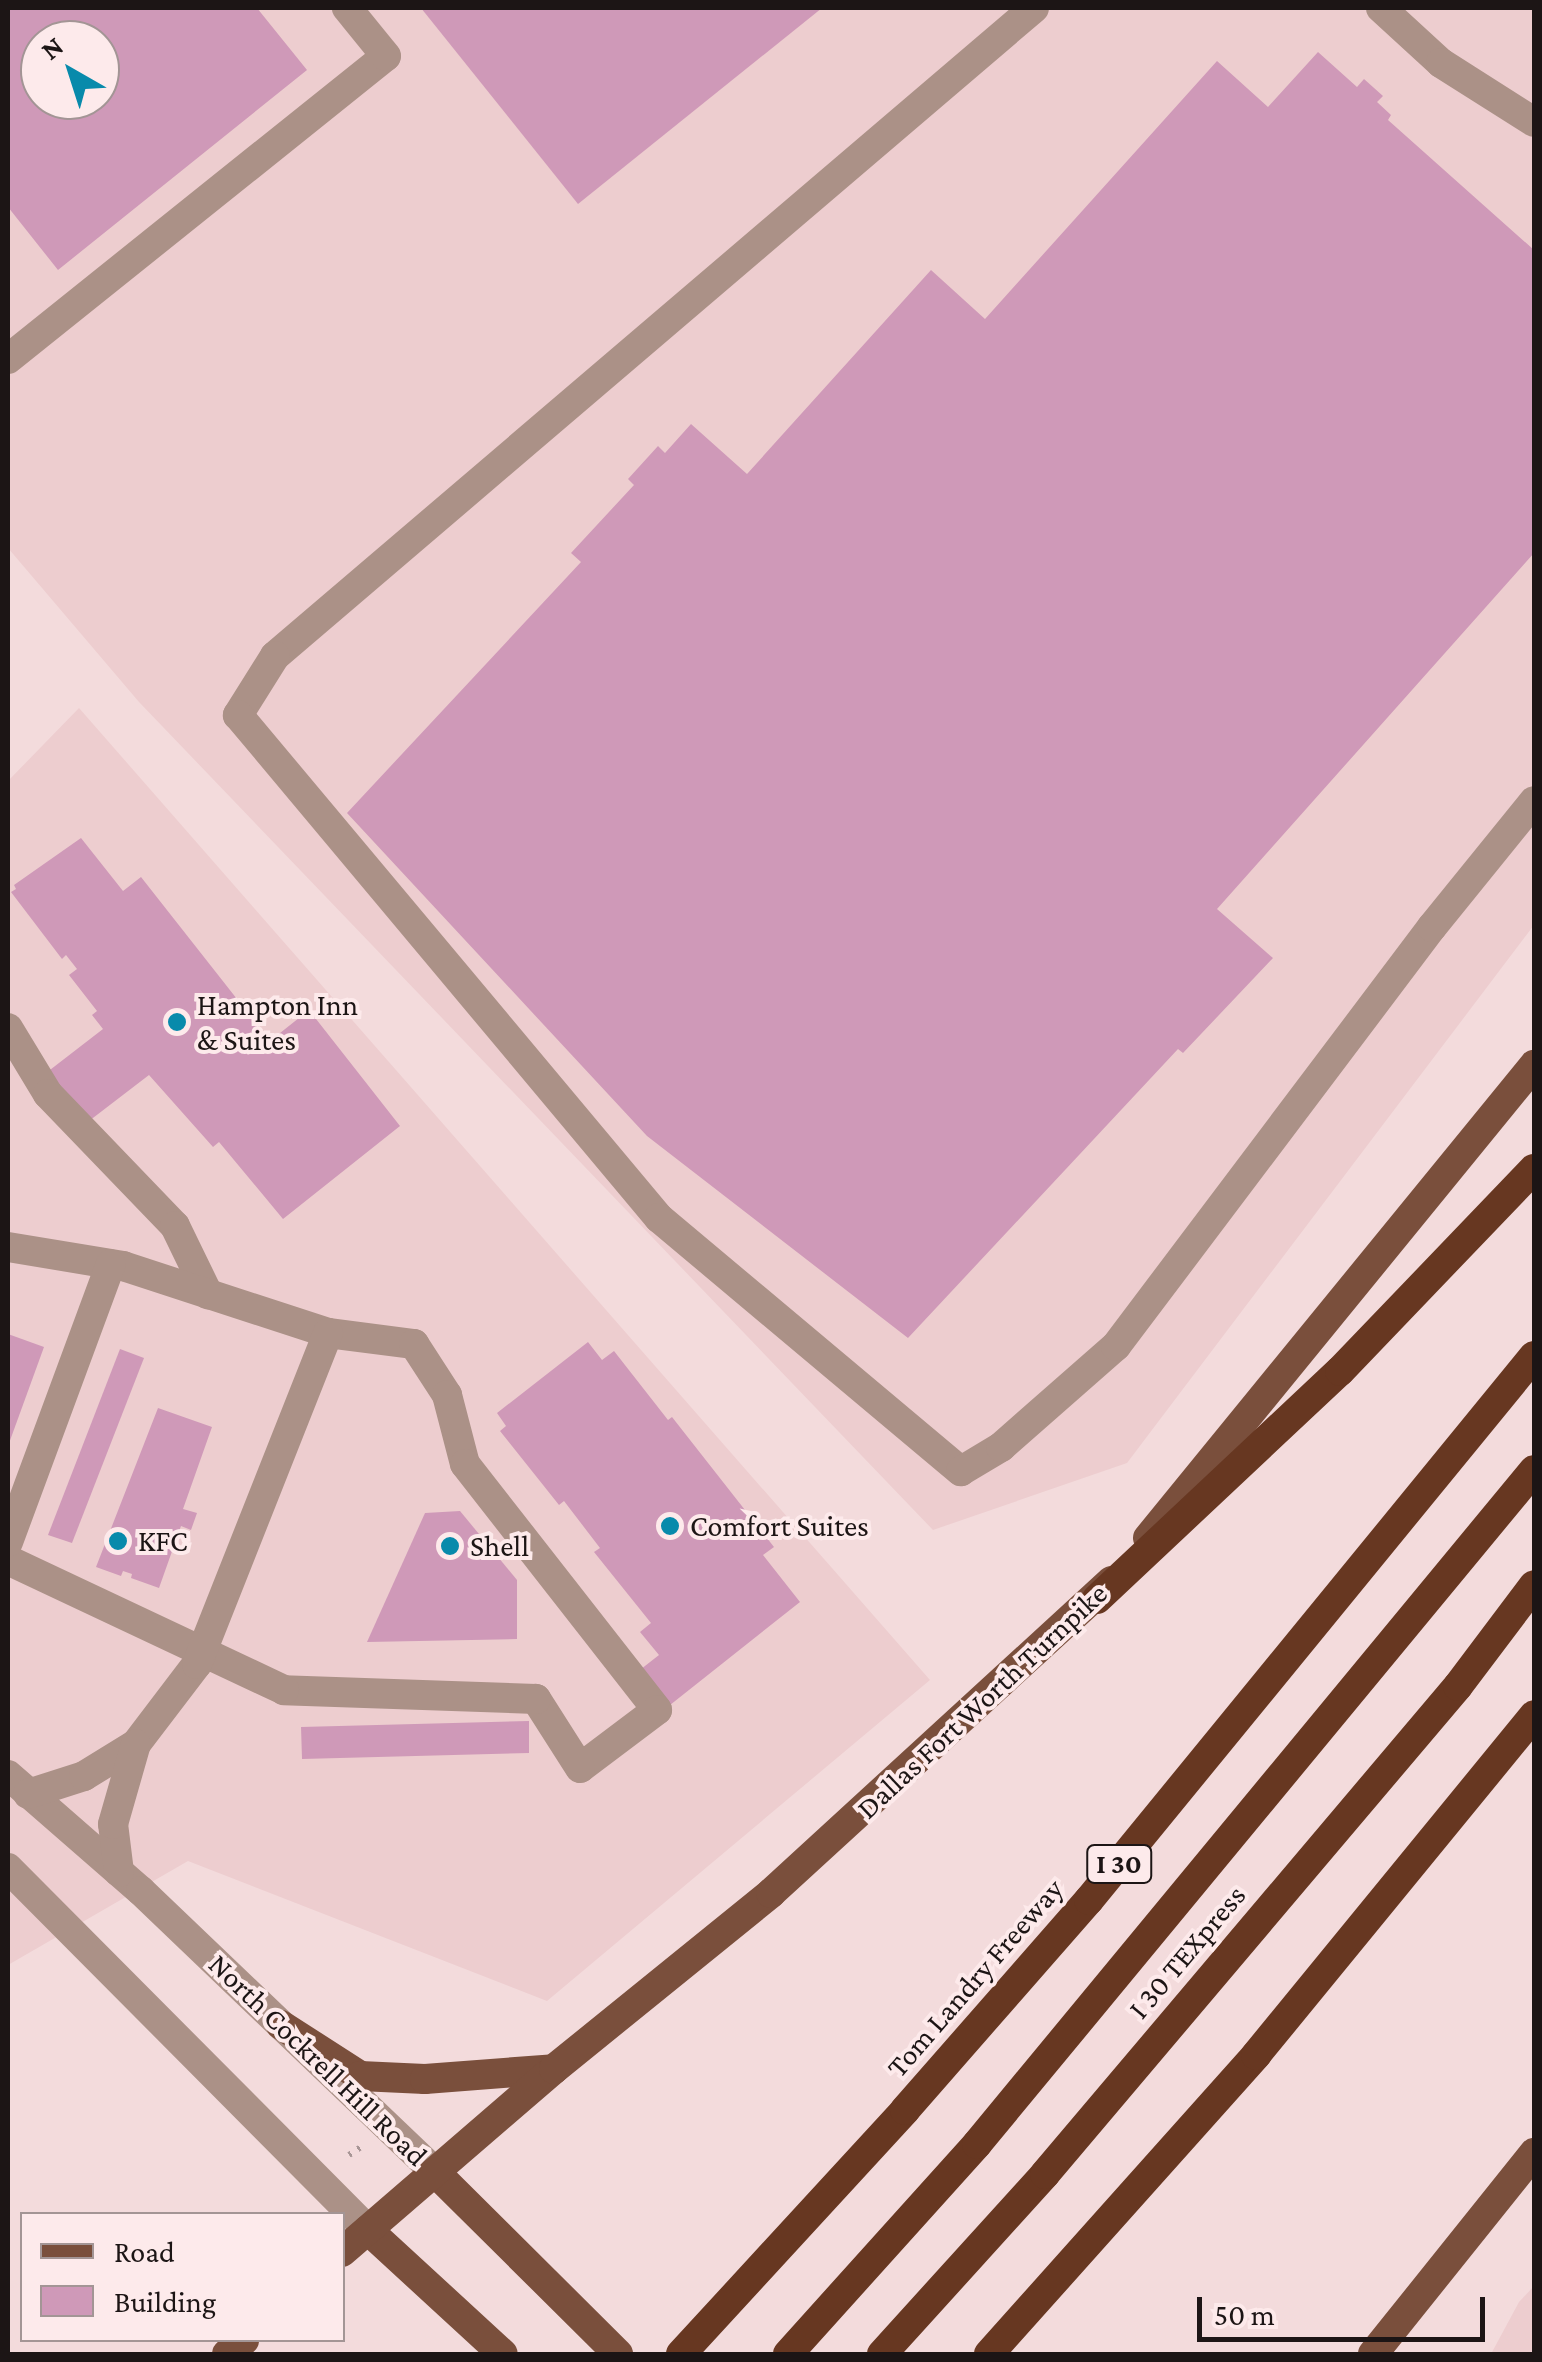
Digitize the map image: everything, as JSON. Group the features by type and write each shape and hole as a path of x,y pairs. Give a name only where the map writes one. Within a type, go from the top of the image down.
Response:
{"highway":[{"path":"1097,1599 1340,1370 1534,1169"},
{"name":"Tom Landry Freeway","path":"681,2354 905,2110 1090,1900 1534,1356"},
{"path":"788,2354 989,2129 1534,1470"},
{"name":"I 30 TEXpress","path":"882,2354 1058,2159 1458,1686 1534,1585"},
{"path":"989,2354 1256,2056 1534,1715"}],"main road":[{"name":"Dallas Fort Worth Turnpike","path":"345,2249 554,2070 770,1894 1097,1599 1534,1065"},
{"path":"281,2025 360,2076 425,2079 554,2070"},
{"path":"1373,2354 1534,2153"},
{"name":"North Cockrell Hill Road","path":"435,2172 617,2353"},
{"path":"368,2230 503,2354"}],"street":[{"path":"8,359 386,56 348,8"},
{"path":"1034,8 276,656 238,716 659,1218 961,1470 1001,1447 1116,1346 1432,927 1534,801"},
{"path":"1381,8 1441,64 1534,122"},
{"path":"8,1028 48,1094 174,1226 208,1294"},
{"path":"8,1247 111,1264 328,1333 414,1344 447,1395 465,1464 656,1710 580,1768 536,1700 284,1690 8,1560"},
{"path":"8,1542 111,1264"},
{"path":"119,1872 113,1824 136,1744 201,1653 328,1333"},
{"path":"18,1785 84,1776 136,1744"},
{"name":"North Cockrell Hill Road","path":"18,1785 119,1872 435,2172"},
{"path":"8,1868 368,2230"}],"shaded area":[{"path":"8,8 1534,8 1534,925 1127,1463 933,1530 139,702 8,548"},
{"path":"79,708 930,1680 547,2001 188,1861 8,1965 8,781"},
{"path":"1534,2286 1534,2354 1491,2354 1519,2302"}],"building":[{"path":"8,8 257,8 307,70 58,270 8,207"},
{"path":"421,8 822,8 578,204"},
{"path":"1318,52 1357,87 1364,79 1383,96 1377,102 1391,115 1388,120 1534,250 1534,553 1217,909 1273,958 1183,1053 1178,1049 908,1338 647,1136 347,813 581,562 571,553 634,485 628,479 658,446 665,453 691,424 747,474 931,270 985,319 1217,61 1268,107"},
{"name":"Hampton Inn & Suites","path":"81,838 123,891 141,877 270,1041 309,1010 400,1126 283,1219 219,1142 213,1147 149,1075 89,1121 46,1073 103,1029 92,1015 97,1011 69,975 77,969 66,955 62,959 11,892 16,889 14,885"},
{"path":"8,1334 44,1347 8,1446"},
{"name":"Comfort Suites","path":"588,1342 602,1360 614,1351 668,1420 672,1417 774,1547 763,1555 800,1602 665,1709 636,1673 659,1655 640,1632 651,1623 594,1552 600,1548 564,1501 559,1505 500,1431 506,1426 497,1413"},
{"path":"120,1349 144,1358 72,1543 48,1535"},
{"path":"158,1408 212,1427 183,1509 197,1513 191,1530 181,1526 159,1588 123,1571 121,1576 96,1567"},
{"name":"Shell","path":"460,1511 517,1580 517,1639 367,1642 425,1513"},
{"path":"529,1721 529,1753 302,1759 301,1727"}],"place":[{"name":"Hampton Inn & Suites","path":"177,1022"},
{"name":"Comfort Suites","path":"670,1526"},
{"name":"KFC","path":"118,1541"},
{"name":"Shell","path":"450,1546"}]}
